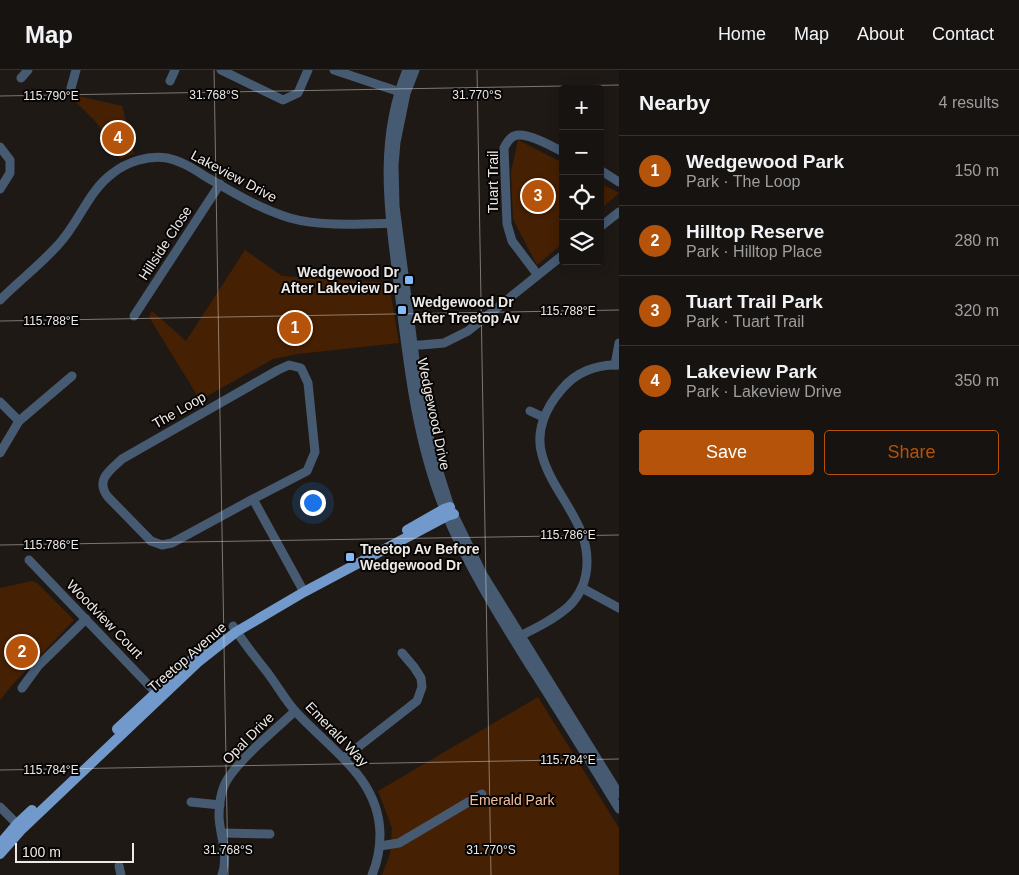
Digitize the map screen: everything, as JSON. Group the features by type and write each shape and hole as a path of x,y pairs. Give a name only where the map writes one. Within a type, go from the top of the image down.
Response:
{"main road":[{"name":"Treetop Avenue","path":"0,844 158,695 193,657 234,629 303,589 449,511"},
{"name":"Treetop Avenue","path":"0,854 19,827"}],"street":[{"path":"20,78 28,70"},
{"path":"71,88 76,70"},
{"path":"170,81 175,70"},
{"path":"221,70 283,100 298,93 308,70"},
{"path":"334,70 403,92"},
{"name":"Wedgewood Drive","path":"407,70 403,92 389,135 387,189 410,345 412,391 424,448 449,511 517,638 619,809"},
{"name":"Wedgewood Drive","path":"403,92 415,70"},
{"name":"Tuart Trail","path":"537,274 512,241 506,224 504,148 513,136 520,135 527,136 559,150"},
{"path":"0,147 10,160 10,173 0,190"},
{"name":"Lakeview Drive","path":"0,300 58,245 76,223 99,186 112,173 127,164 147,158 166,158 183,164 265,209 291,218 311,222 393,223"},
{"path":"604,173 619,182"},
{"name":"Hillside Close","path":"134,316 220,184"},
{"path":"604,224 619,212"},
{"path":"410,345 444,343 468,331 559,258"},
{"path":"517,638 545,623 569,606 582,588 587,567 587,545 542,454 540,437 543,417 565,385 592,368 603,365 617,365 619,343"},
{"name":"The Loop","path":"289,365 301,368 308,383 315,452 307,472 253,499 172,543 162,545 151,541 108,497 103,490 103,480 106,474 122,459 278,370 289,365"},
{"path":"0,453 19,421 72,376"},
{"path":"0,402 19,421"},
{"path":"530,411 543,417"},
{"path":"253,499 303,589"},
{"name":"Woodview Court","path":"29,560 158,695"},
{"path":"582,588 619,608"},
{"path":"22,688 38,666 86,619"},
{"name":"Emerald Way","path":"234,629 295,711 362,778 378,811 380,846 378,861 372,875"},
{"name":"Wedgewood Drive","path":"517,638 619,794"},
{"path":"344,758 417,701 422,686 421,678 402,653"},
{"name":"Opal Drive","path":"222,875 224,849 219,818 223,789 228,777 295,711"},
{"path":"380,846 399,843 482,794"},
{"path":"190,802 220,805"},
{"path":"0,807 19,827"},
{"path":"222,833 270,834"}],"green space":[{"path":"78,96 122,106 134,154 120,159 96,122 75,101"},
{"path":"518,140 559,161 559,246 537,265 513,219 511,172"},
{"path":"604,185 619,193 604,206"},
{"path":"245,250 282,276 389,283 399,343 297,354 273,359 200,400 149,317 152,311 186,341"},
{"path":"32,581 37,583 74,620 0,700 0,588"},
{"name":"Emerald Park","path":"538,697 619,828 619,875 382,875 390,854 392,828 378,791"}],"place":[{"name":"Lakeview Park","path":"118,138"},
{"name":"Tuart Trail Park","path":"538,196"},
{"name":"Wedgewood Dr After Lakeview Dr","path":"409,280"},
{"name":"Wedgewood Dr After Treetop Av","path":"402,310"},
{"name":"Wedgewood Park","path":"295,328"},
{"name":"Treetop Av Before Wedgewood Dr","path":"350,557"},
{"name":"Hilltop Reserve","path":"22,652"}]}
